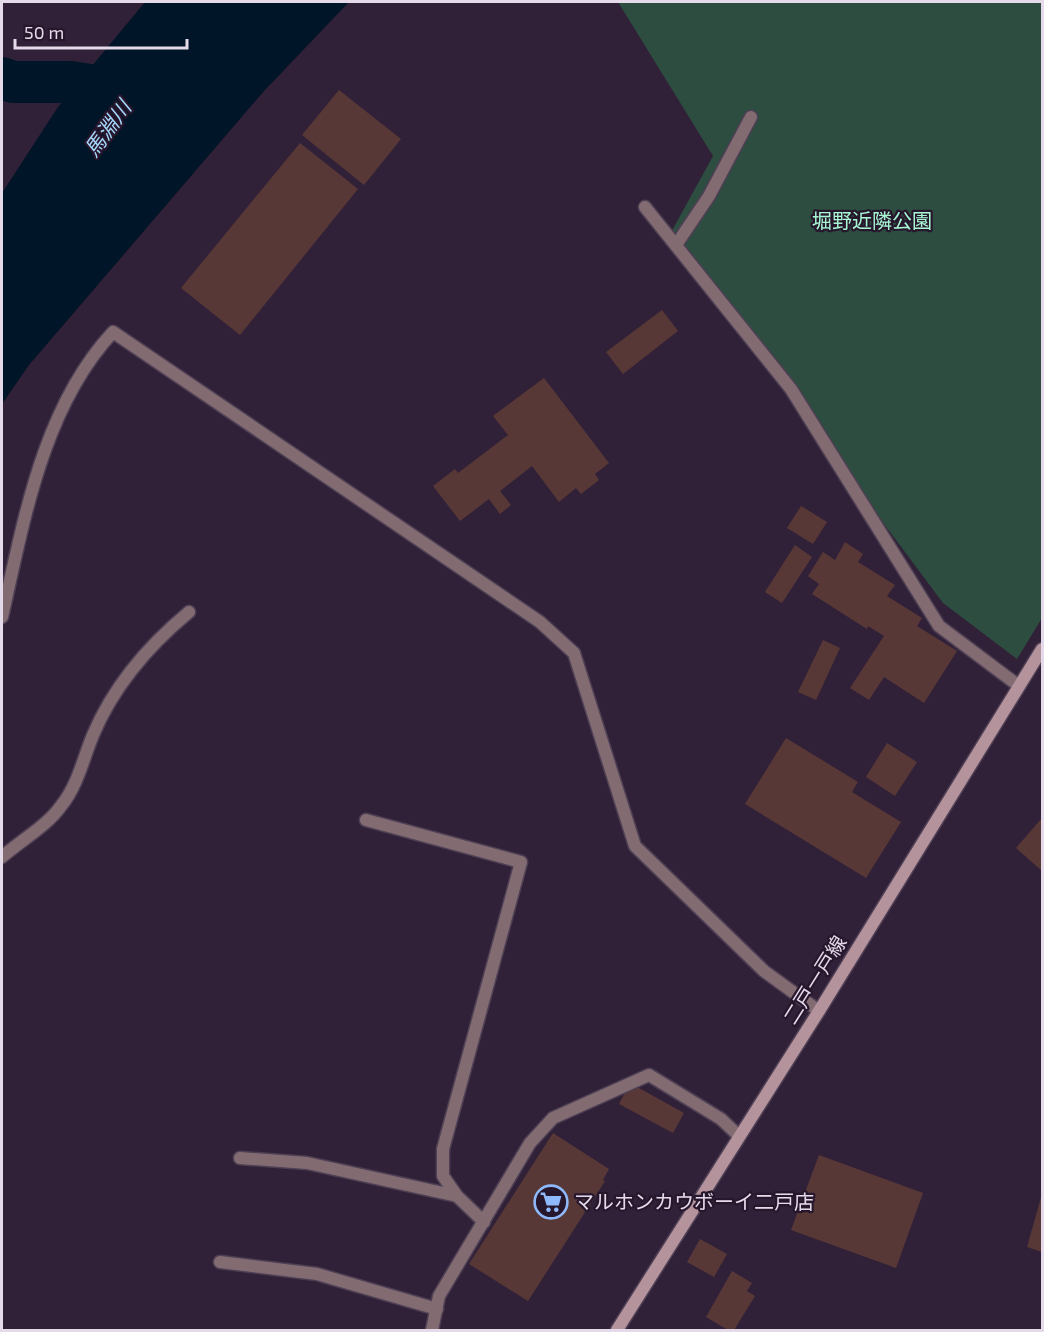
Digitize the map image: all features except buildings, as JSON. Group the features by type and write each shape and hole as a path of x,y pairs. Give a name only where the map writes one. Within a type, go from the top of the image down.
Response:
{"main road":[{"name":"二戸一戸線","path":"617,1330 819,1011 1042,649"}],"street":[{"path":"676,245 709,196 752,117"},
{"path":"645,207 791,389 939,626 1019,686"},
{"path":"2,617 39,469 64,405 97,349 113,332 540,622 574,653 635,846 764,972 819,1011"},
{"path":"2,857 60,808 77,781 92,736 112,694 156,640 189,612"},
{"path":"366,820 521,862 443,1149 443,1176 457,1196 484,1222"},
{"path":"432,1330 439,1296 530,1143 553,1118 649,1075 721,1119 739,1136"},
{"path":"240,1158 307,1163 457,1196"},
{"path":"220,1262 317,1274 437,1309"}],"green space":[{"name":"堀野近隣公園","path":"618,2 1042,2 1042,618 1017,659 943,603 669,236 713,156"}],"water":[{"name":"馬淵川","path":"145,2 349,2 264,91 29,365 2,404 2,193 58,107"}],"waterway":[{"name":"馬淵川","path":"2,78 13,82 71,82 134,92"}],"place":[{"name":"マルホンカウボーイ二戸店","path":"551,1202"}]}
